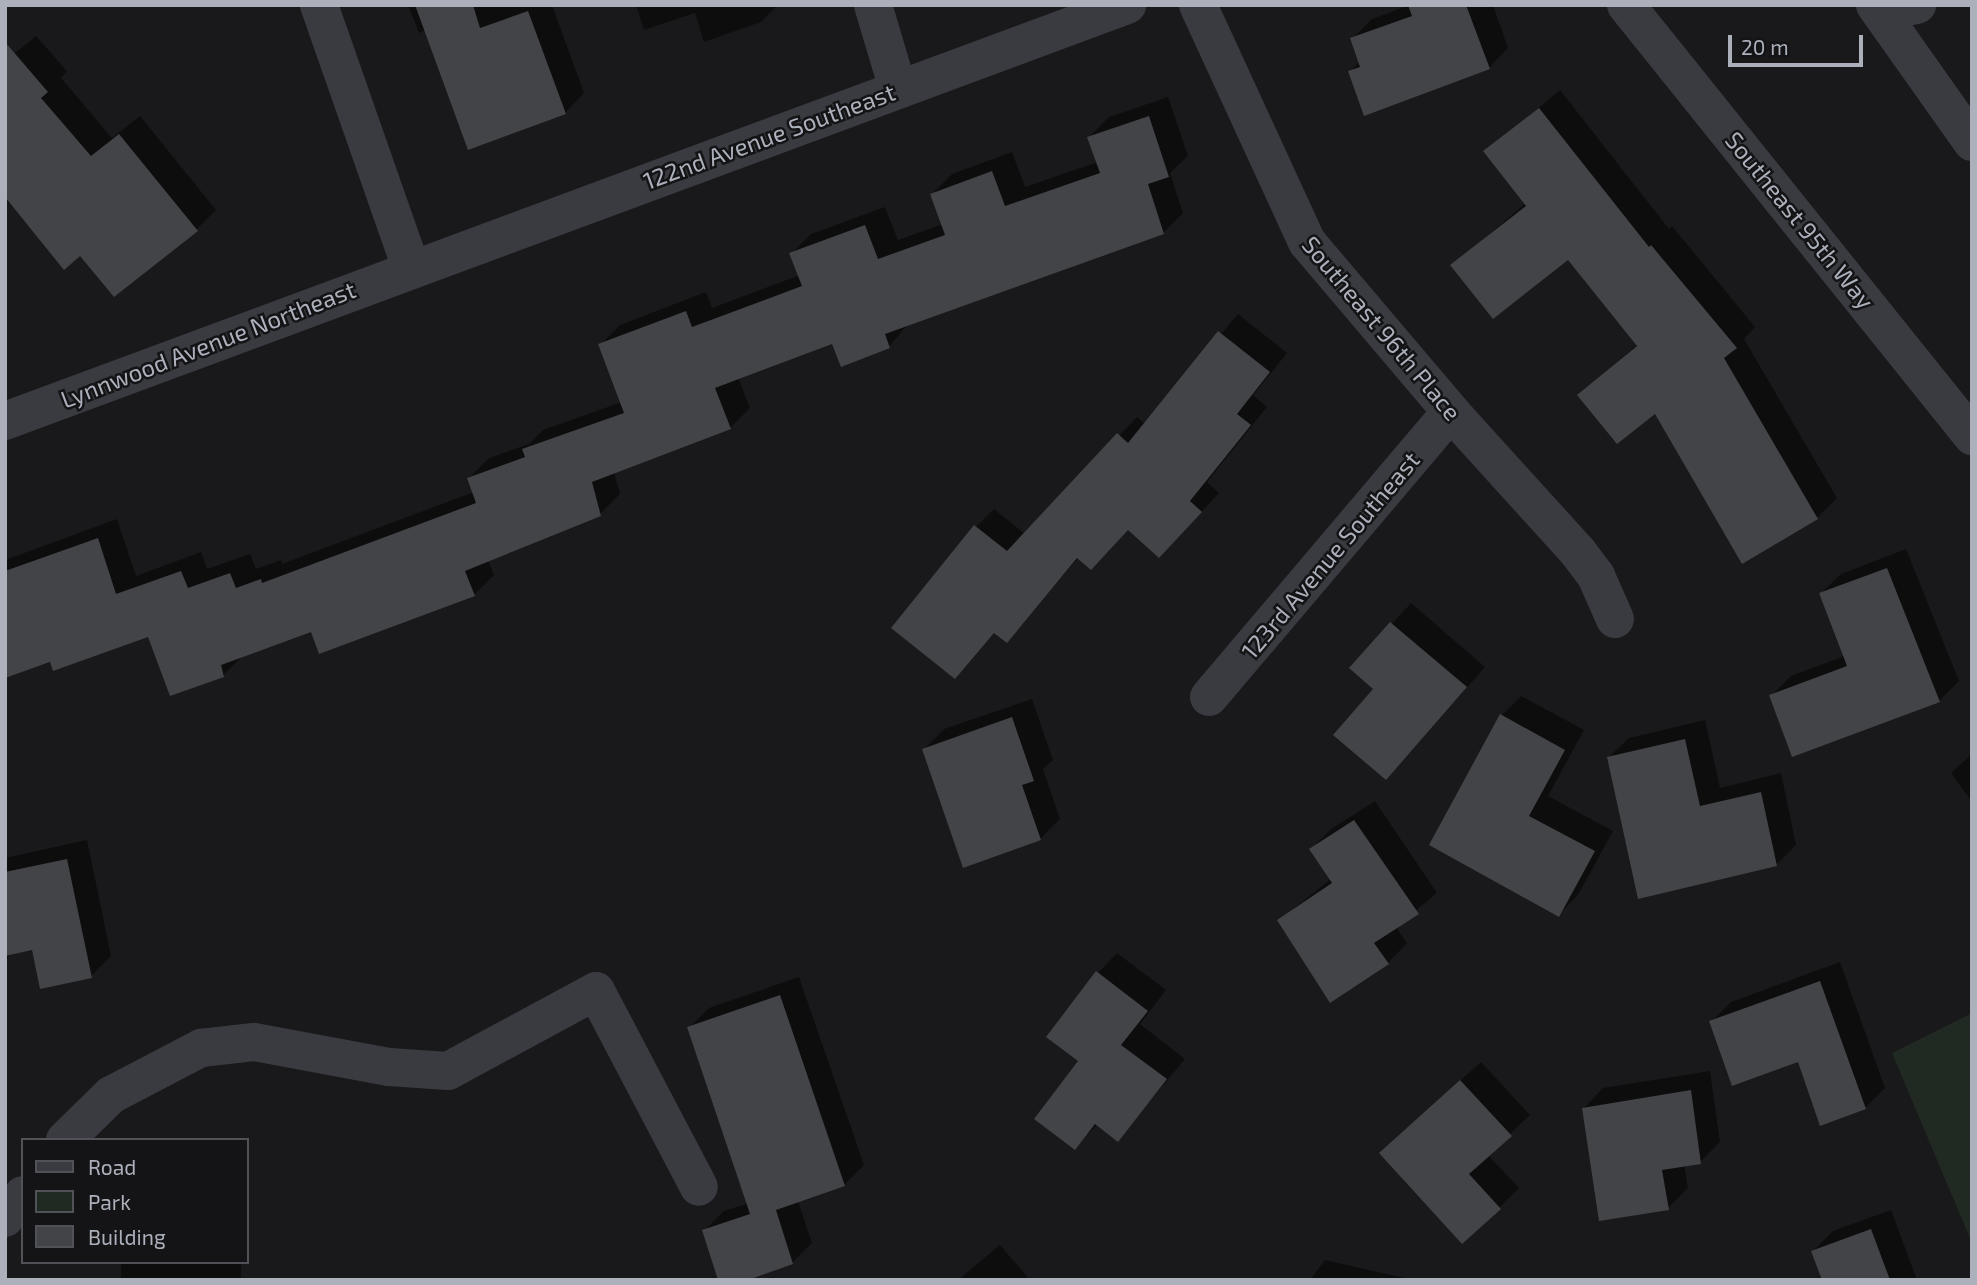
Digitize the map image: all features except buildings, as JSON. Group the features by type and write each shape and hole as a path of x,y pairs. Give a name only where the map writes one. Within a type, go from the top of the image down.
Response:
{"street":[{"path":"320,5 411,267"},
{"path":"873,5 898,89"},
{"name":"122nd Avenue Southeast","path":"411,267 1127,5"},
{"name":"Southeast 96th Place","path":"1198,5 1307,242 1451,412 1578,552 1596,576 1615,619"},
{"name":"Southeast 95th Way","path":"1626,5 1972,436"},
{"path":"1917,5 1877,9 1972,142"},
{"name":"Lynnwood Avenue Northeast","path":"5,421 411,267"},
{"name":"123rd Avenue Southeast","path":"1209,697 1451,412"},
{"path":"67,1138 111,1095 201,1048 254,1042 390,1068 448,1071 596,991 699,1187"},
{"path":"5,1218 21,1198"}],"green space":[{"path":"1972,1013 1972,1243 1892,1053"}]}
